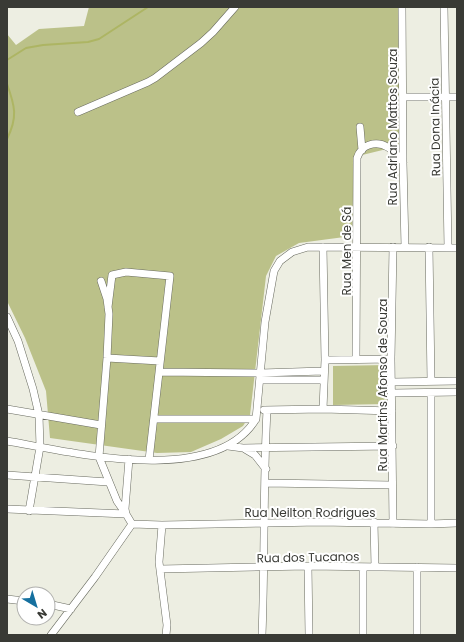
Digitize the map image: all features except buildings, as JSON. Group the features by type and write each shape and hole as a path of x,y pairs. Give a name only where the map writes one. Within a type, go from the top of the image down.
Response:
{"street":[{"path":"78,112 155,78 214,32 235,7"},
{"name":"Rua Adriano Mattos Souza","path":"402,7 405,247"},
{"name":"Rua Dona Inácia","path":"444,7 448,248"},
{"path":"402,97 457,97"},
{"path":"360,127 364,148 376,143 385,145 403,162"},
{"name":"Rua Men de Sá","path":"356,360 357,158 364,148"},
{"path":"7,441 76,454 149,460 196,457 228,446 251,428 256,419 265,322 274,271 280,261 292,252 308,247 457,248"},
{"path":"323,409 323,371 325,360 324,247"},
{"name":"Rua Martins Afonso de Souza","path":"393,247 391,359 393,524"},
{"path":"429,248 431,381"},
{"path":"51,635 95,577 132,524 117,501 99,457 107,358 108,307 112,275 126,272 170,276 149,460"},
{"path":"101,281 108,307"},
{"path":"7,318 18,341 39,414 40,447 29,511"},
{"path":"107,358 160,361"},
{"path":"325,360 391,359"},
{"path":"261,376 323,371"},
{"path":"160,372 323,380"},
{"path":"392,382 457,381"},
{"path":"392,393 457,392"},
{"path":"431,393 431,524"},
{"path":"7,409 101,425"},
{"path":"258,410 323,409 392,411"},
{"path":"262,635 267,410"},
{"path":"154,419 256,419"},
{"path":"228,446 243,448 393,446"},
{"path":"243,448 249,450 266,469"},
{"path":"126,514 129,459"},
{"path":"7,475 108,482"},
{"path":"265,483 392,485"},
{"path":"7,509 126,514"},
{"name":"Rua Neilton Rodrigues","path":"132,524 162,525 265,522 374,522 393,524 457,523"},
{"path":"374,522 375,567"},
{"path":"162,525 159,554 167,625 166,635"},
{"path":"308,566 309,635"},
{"name":"Rua dos Tucanos","path":"160,569 308,566 457,568"},
{"path":"363,567 363,635"},
{"path":"417,567 417,635"},
{"path":"56,606 71,609"}],"green space":[{"path":"89,7 403,7 399,146 354,157 352,236 299,243 276,256 266,276 250,415 243,426 221,439 191,452 157,453 50,438 46,391 25,338 7,301 7,34 16,45 39,29 84,26"},
{"path":"387,365 387,404 333,405 333,366"}],"waterway":[{"path":"7,60 26,48 43,45 88,42 99,39 148,7"},
{"path":"7,84 12,99 14,112 13,124 7,139"}]}
